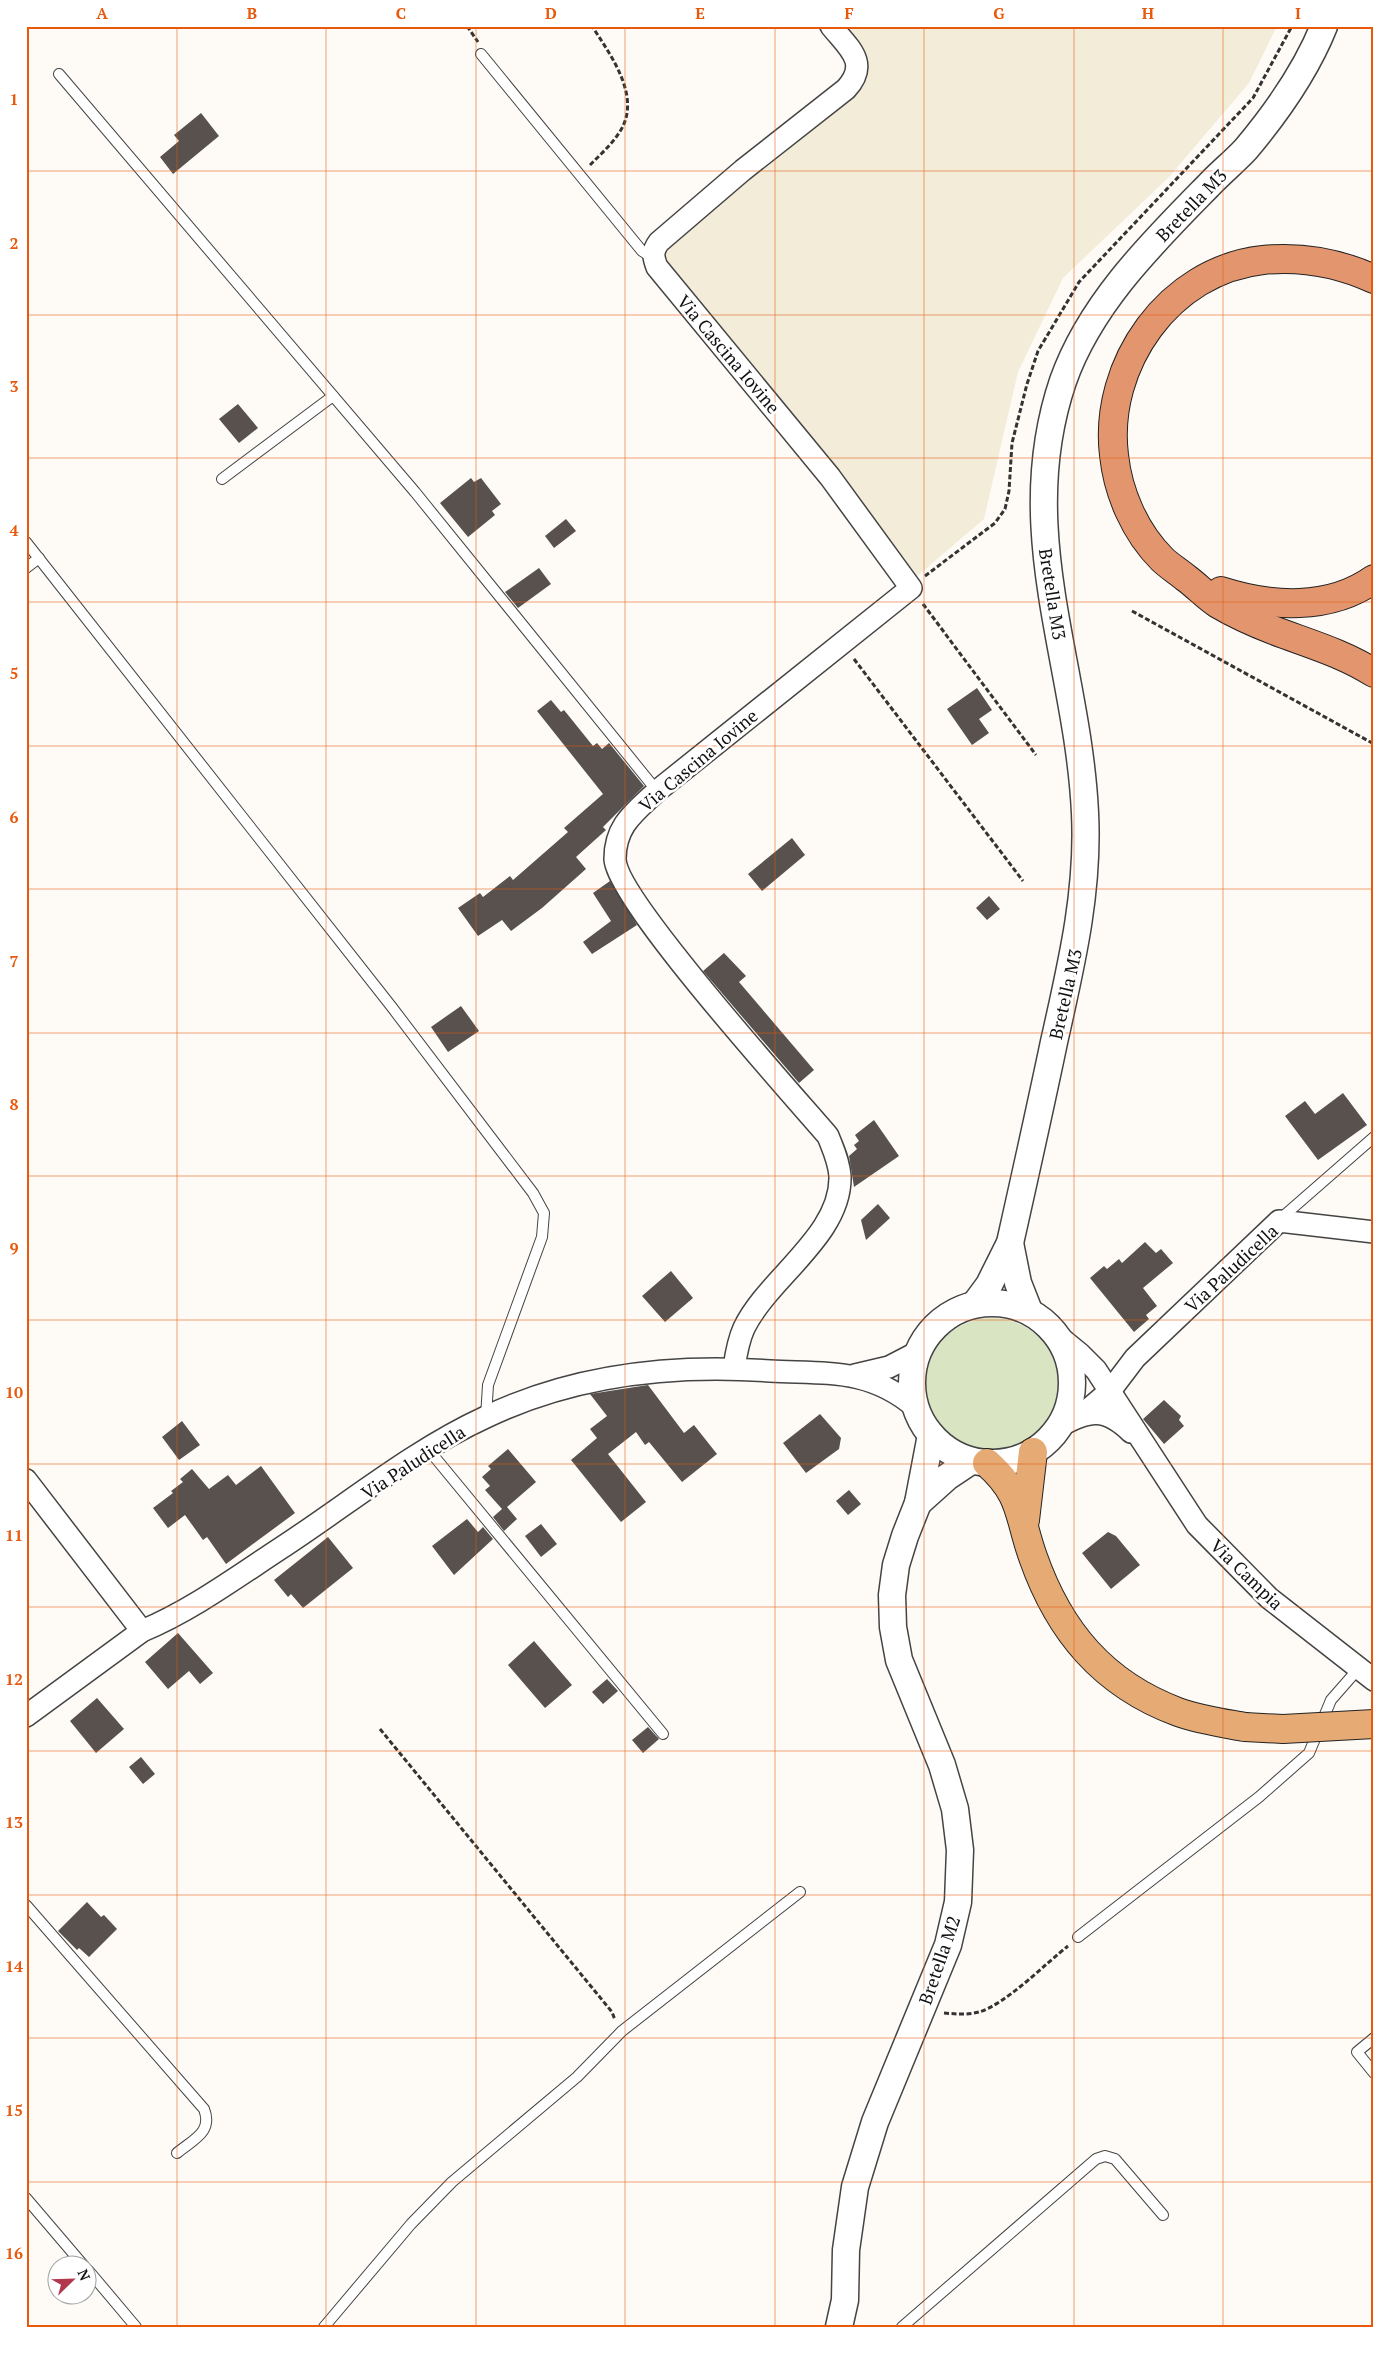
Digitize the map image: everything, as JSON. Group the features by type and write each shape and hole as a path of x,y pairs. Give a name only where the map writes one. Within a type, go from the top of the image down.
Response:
{"highway":[{"path":"1374,279 1330,263 1296,259 1262,260 1228,269 1197,283 1171,303 1148,327 1128,360 1116,394 1111,432 1116,470 1122,494 1136,525 1162,560 1218,604 1270,629 1358,663 1374,673"},
{"path":"1189,580 1255,601 1282,604 1312,602 1340,596 1374,579"},
{"path":"1024,1524 1033,1452"},
{"path":"979,1462 1004,1478 1014,1494 1040,1577 1054,1609 1091,1657 1119,1681 1146,1697 1179,1712 1245,1727 1283,1729 1374,1724"}],"street":[{"path":"653,258 654,248 659,242 743,170 846,89 855,78 857,65 851,52 831,26"},
{"name":"Bretella M3","path":"975,1304 989,1285 1010,1243 1077,941 1084,882 1085,813 1078,742 1046,561 1043,508 1045,473 1053,422 1064,380 1082,339 1103,304 1135,263 1244,151 1277,110 1302,71 1324,26"},
{"name":"Via Cascina Iovine","path":"653,258 657,267 830,477 911,588 657,791 628,819 617,838 615,862 622,881 633,899 680,961 828,1136 838,1159 839,1186 831,1215 807,1248 766,1295 744,1327 736,1346 734,1368"},
{"name":"Via Paludicella","path":"1060,1426 1083,1414 1110,1391 1135,1358 1279,1221 1374,1232"},
{"name":"Bretella M3","path":"1010,1243 1018,1284 1029,1311"},
{"path":"1058,1336 1067,1353 1072,1371 1072,1390 1068,1409 1060,1426 1048,1440 1033,1452 1003,1463 979,1462 956,1455 931,1435 915,1407 912,1376 918,1352 930,1331 941,1320 957,1310 975,1304 993,1302 1012,1304 1029,1311 1045,1322 1058,1336 1080,1354 1096,1370 1144,1445"},
{"name":"Via Paludicella","path":"855,1376 889,1367 918,1352"},
{"path":"1080,1354 1114,1366 1135,1358"},
{"name":"Via Paludicella","path":"26,1716 142,1631 211,1594 428,1449 486,1417 552,1391 614,1376 686,1368 734,1368 855,1376 883,1385 900,1394 915,1407"},
{"path":"1083,1414 1097,1413 1110,1418 1128,1430 1144,1445"},
{"name":"Bretella M2","path":"839,2327 845,2300 846,2250 855,2187 875,2122 948,1945 956,1911 960,1877 960,1850 950,1790 899,1660 893,1628 892,1595 896,1565 918,1503 931,1435"},
{"name":"Via Campia","path":"1144,1445 1197,1525 1269,1598 1367,1674"},
{"name":"Bretella M2","path":"918,1503 947,1477 979,1462"},
{"path":"26,1480 142,1631"},
{"name":"Bretella M2","path":"845,2300 858,2327"}],"lane":[{"path":"481,54 642,251 653,258"},
{"path":"58,74 415,492 657,791"},
{"path":"222,479 333,396"},
{"path":"26,542 391,1006 532,1193 544,1213 542,1236 488,1385 486,1417"},
{"path":"26,568 39,558"},
{"path":"1279,1221 1374,1137"},
{"path":"428,1449 663,1734"},
{"path":"1078,1937 1259,1797 1309,1753 1331,1700 1367,1674"},
{"path":"324,2327 411,2224 452,2182 577,2077 622,2031 800,1892"},
{"path":"26,1905 204,2109 208,2119 206,2129 177,2153"},
{"path":"1374,2038 1357,2052 1374,2073"},
{"path":"902,2327 1096,2159 1105,2156 1115,2159 1163,2215"},
{"path":"26,2198 75,2256"},
{"path":"98,2282 136,2327"}],"path":[{"path":"584,181 586,168 620,132 627,113 627,94 620,74 592,26"},
{"path":"911,588 1036,755"},
{"path":"1132,611 1374,744"},
{"path":"841,643 1023,881"},
{"path":"380,1729 612,2012 622,2031"},
{"path":"923,2007 939,2012 961,2015 980,2012 994,2005 1078,1937"}],"shaded area":[{"path":"836,26 1277,26 1249,83 1169,177 1063,278 1018,372 984,519 915,578 663,262 664,248 864,79"}],"green space":[{"path":"992,1318 1005,1319 1017,1323 1039,1337 1053,1359 1057,1371 1057,1397 1053,1409 1039,1431 1017,1445 1005,1449 992,1450 979,1449 967,1445 945,1431 931,1409 927,1397 926,1384 927,1371 931,1359 945,1337 967,1323 979,1319"}],"building":[{"path":"201,113 219,136 173,174 160,157 179,141 174,135"},
{"path":"238,404 258,428 239,443 219,419"},
{"path":"471,478 474,482 481,478 501,504 492,511 495,515 468,537 440,503"},
{"path":"566,519 576,531 554,548 545,536"},
{"path":"539,568 551,584 518,608 505,592"},
{"path":"977,688 992,710 979,719 989,733 972,745 947,709"},
{"path":"551,700 561,712 564,710 593,746 597,743 602,749 609,743 644,786 603,827 606,830 576,857 586,869 542,908 511,931 502,920 478,936 458,908 480,893 483,897 510,876 513,880 568,832 564,828 603,794 537,711"},
{"path":"792,838 805,855 762,891 748,874"},
{"path":"610,881 637,925 592,954 583,942 611,921 593,893"},
{"path":"989,896 1000,909 987,920 976,908"},
{"path":"724,953 746,976 739,982 814,1070 799,1083 703,971"},
{"path":"461,1006 479,1031 448,1052 431,1027"},
{"path":"1343,1093 1367,1125 1318,1160 1285,1116 1305,1101 1315,1114"},
{"path":"874,1120 899,1156 854,1187 849,1156 857,1149 854,1145 859,1141 855,1135"},
{"path":"878,1204 890,1218 866,1240 861,1220"},
{"path":"1145,1242 1156,1253 1161,1249 1173,1263 1143,1288 1157,1306 1146,1315 1149,1319 1134,1332 1090,1278 1104,1266 1107,1269 1119,1259 1122,1263"},
{"path":"671,1271 693,1298 665,1322 642,1296"},
{"path":"648,1385 684,1433 694,1425 717,1454 682,1482 649,1442 645,1445 636,1432 608,1454 646,1502 621,1522 571,1460 597,1438 590,1429 607,1416 590,1394"},
{"path":"1164,1400 1181,1416 1179,1420 1184,1426 1164,1444 1143,1419"},
{"path":"820,1414 841,1438 839,1449 806,1473 783,1443"},
{"path":"182,1421 200,1445 179,1460 162,1437"},
{"path":"508,1449 536,1482 507,1507 517,1519 504,1531 493,1517 502,1509 485,1490 490,1486 482,1477 491,1469 488,1466"},
{"path":"261,1466 295,1513 226,1564 207,1537 203,1540 185,1515 168,1528 153,1508 173,1493 171,1491 183,1482 180,1479 192,1469 209,1489 228,1475 236,1485"},
{"path":"849,1490 861,1504 848,1515 836,1501"},
{"path":"467,1519 478,1532 483,1527 493,1539 454,1575 432,1546"},
{"path":"541,1524 557,1544 541,1557 525,1536"},
{"path":"1108,1532 1116,1536 1140,1565 1111,1589 1082,1553"},
{"path":"328,1537 353,1568 303,1608 291,1594 288,1597 274,1580"},
{"path":"178,1633 213,1673 200,1684 189,1671 168,1689 145,1662"},
{"path":"534,1641 572,1685 545,1708 508,1665"},
{"path":"607,1679 618,1691 603,1704 592,1692"},
{"path":"97,1698 124,1729 96,1753 70,1721"},
{"path":"648,1727 659,1739 643,1753 632,1740"},
{"path":"141,1757 155,1774 143,1784 129,1767"},
{"path":"87,1902 101,1917 104,1915 117,1929 89,1957 79,1948 77,1950 58,1931"}]}
